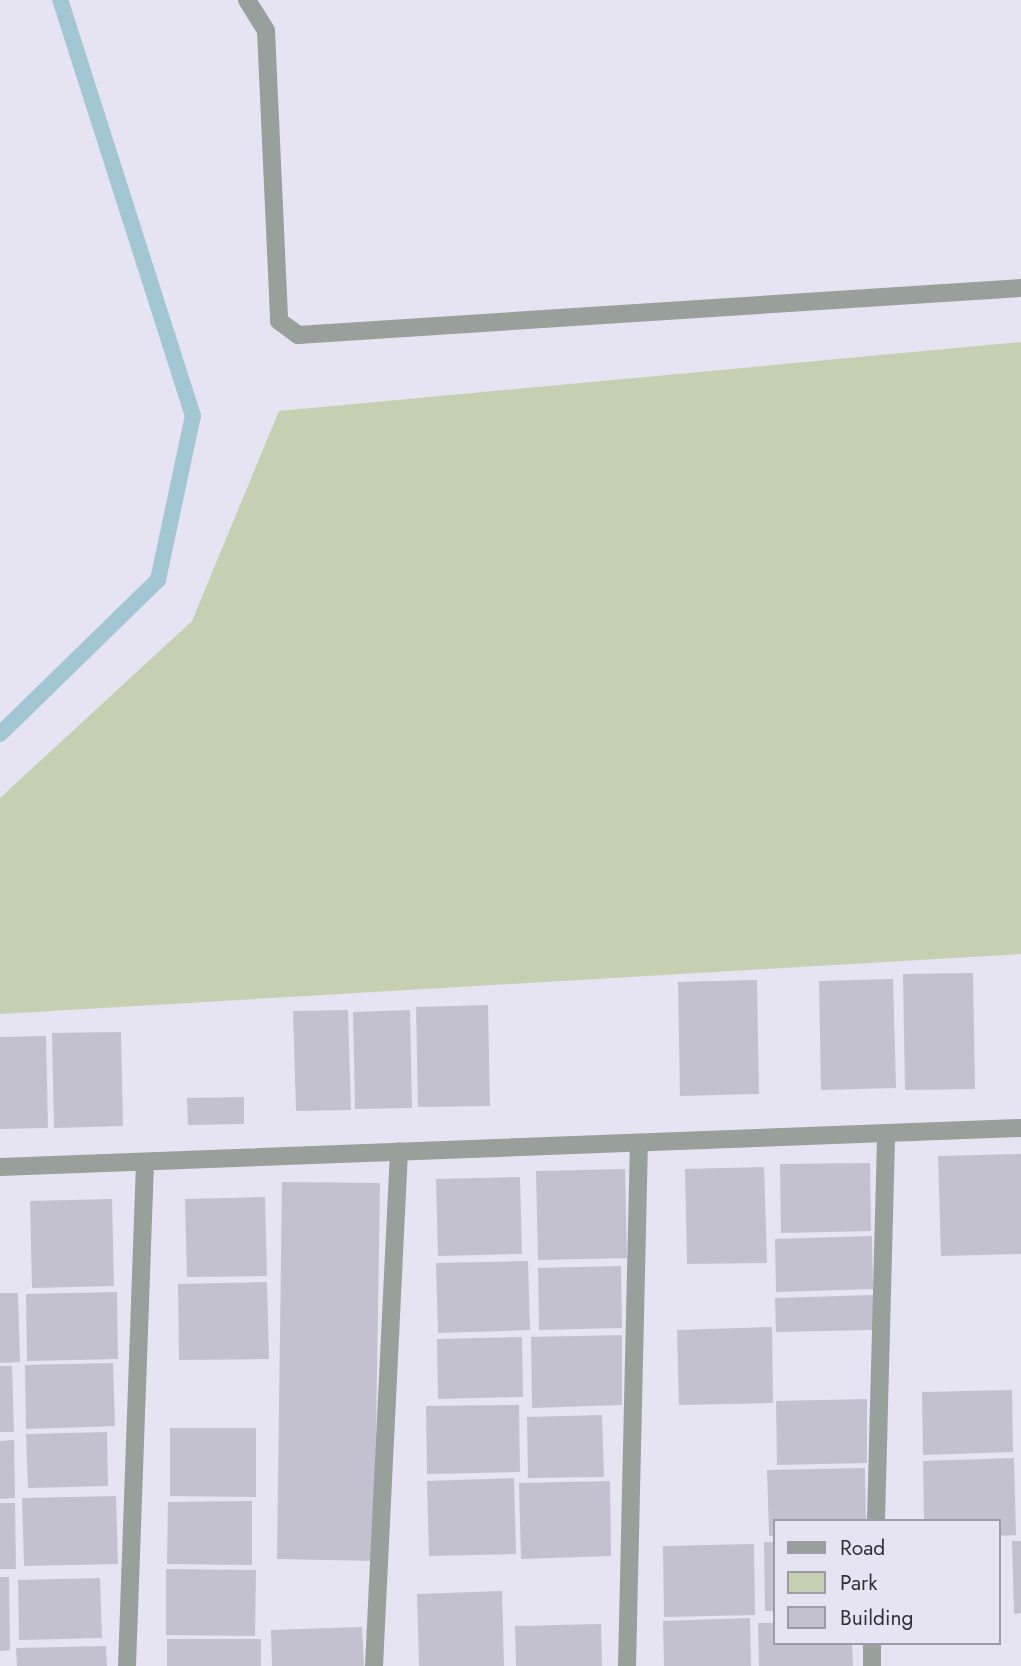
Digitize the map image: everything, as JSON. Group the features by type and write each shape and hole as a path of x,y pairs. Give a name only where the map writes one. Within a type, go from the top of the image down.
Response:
{"street":[{"path":"247,0 266,31 279,321 298,335 1021,288"},
{"path":"0,1167 1021,1128"},
{"path":"876,1519 886,1133"},
{"path":"627,1666 639,1143"},
{"path":"374,1666 399,1152"},
{"path":"127,1666 145,1162"},
{"path":"872,1666 873,1645"}],"green space":[{"path":"1021,342 1021,954 0,1014 0,798 192,621 279,411"}],"building":[{"path":"973,973 975,1089 905,1090 903,974"},
{"path":"893,979 896,1088 821,1090 819,981"},
{"path":"757,980 759,1094 680,1096 678,982"},
{"path":"488,1005 490,1106 418,1107 416,1007"},
{"path":"348,1010 351,1110 296,1111 293,1011"},
{"path":"410,1010 412,1108 355,1109 353,1012"},
{"path":"121,1032 123,1126 54,1128 52,1033"},
{"path":"46,1036 48,1128 0,1129 0,1037"},
{"path":"244,1097 244,1124 188,1125 187,1098"},
{"path":"1021,1154 1021,1254 941,1256 938,1156"},
{"path":"870,1163 871,1231 781,1233 780,1164"},
{"path":"764,1167 767,1263 687,1264 685,1169"},
{"path":"625,1169 627,1258 538,1260 536,1171"},
{"path":"520,1177 522,1254 438,1256 436,1179"},
{"path":"282,1182 380,1183 374,1561 277,1559"},
{"path":"265,1197 267,1276 187,1277 185,1199"},
{"path":"112,1199 114,1286 32,1288 30,1201"},
{"path":"872,1236 873,1289 776,1292 775,1239"},
{"path":"528,1261 530,1330 438,1333 436,1263"},
{"path":"621,1266 622,1328 539,1330 538,1268"},
{"path":"267,1282 269,1359 179,1360 178,1284"},
{"path":"117,1292 118,1359 27,1361 26,1294"},
{"path":"0,1293 18,1293 20,1362 0,1363"},
{"path":"873,1295 873,1330 776,1332 775,1298"},
{"path":"772,1327 773,1403 679,1405 677,1330"},
{"path":"622,1335 622,1405 532,1408 531,1337"},
{"path":"522,1337 523,1397 438,1399 437,1339"},
{"path":"113,1363 115,1426 26,1429 25,1365"},
{"path":"0,1366 12,1366 14,1432 0,1432"},
{"path":"1012,1390 1013,1452 923,1455 922,1392"},
{"path":"867,1399 867,1463 777,1465 776,1401"},
{"path":"519,1405 520,1472 427,1474 426,1406"},
{"path":"602,1415 604,1477 528,1478 527,1417"},
{"path":"170,1428 256,1428 256,1497 170,1496"},
{"path":"107,1432 108,1486 28,1488 26,1434"},
{"path":"14,1440 15,1498 0,1499 0,1441"},
{"path":"1014,1458 1016,1535 1000,1536 1000,1519 924,1519 923,1461"},
{"path":"865,1468 866,1519 772,1519 772,1536 769,1536 767,1470"},
{"path":"514,1478 516,1554 429,1556 427,1481"},
{"path":"610,1481 611,1556 521,1559 519,1483"},
{"path":"116,1496 118,1564 24,1566 22,1498"},
{"path":"252,1501 252,1565 167,1564 168,1502"},
{"path":"0,1503 15,1503 16,1569 0,1569"},
{"path":"1012,1541 1021,1541 1021,1613 1014,1614"},
{"path":"764,1542 772,1542 772,1611 765,1611"},
{"path":"754,1544 755,1615 664,1617 663,1546"},
{"path":"166,1569 256,1570 255,1636 166,1635"},
{"path":"0,1577 9,1577 10,1650 0,1651"},
{"path":"100,1578 102,1638 19,1640 18,1580"},
{"path":"502,1591 504,1666 419,1666 417,1594"},
{"path":"750,1618 751,1666 664,1666 663,1621"},
{"path":"758,1623 772,1623 772,1645 852,1645 853,1666 759,1666"},
{"path":"601,1624 602,1666 516,1666 515,1626"},
{"path":"362,1627 364,1666 272,1666 271,1630"},
{"path":"167,1639 261,1639 261,1666 167,1666"},
{"path":"106,1646 107,1666 17,1666 16,1648"}],"waterway":[{"path":"0,734 158,580 193,416 60,0"}]}
